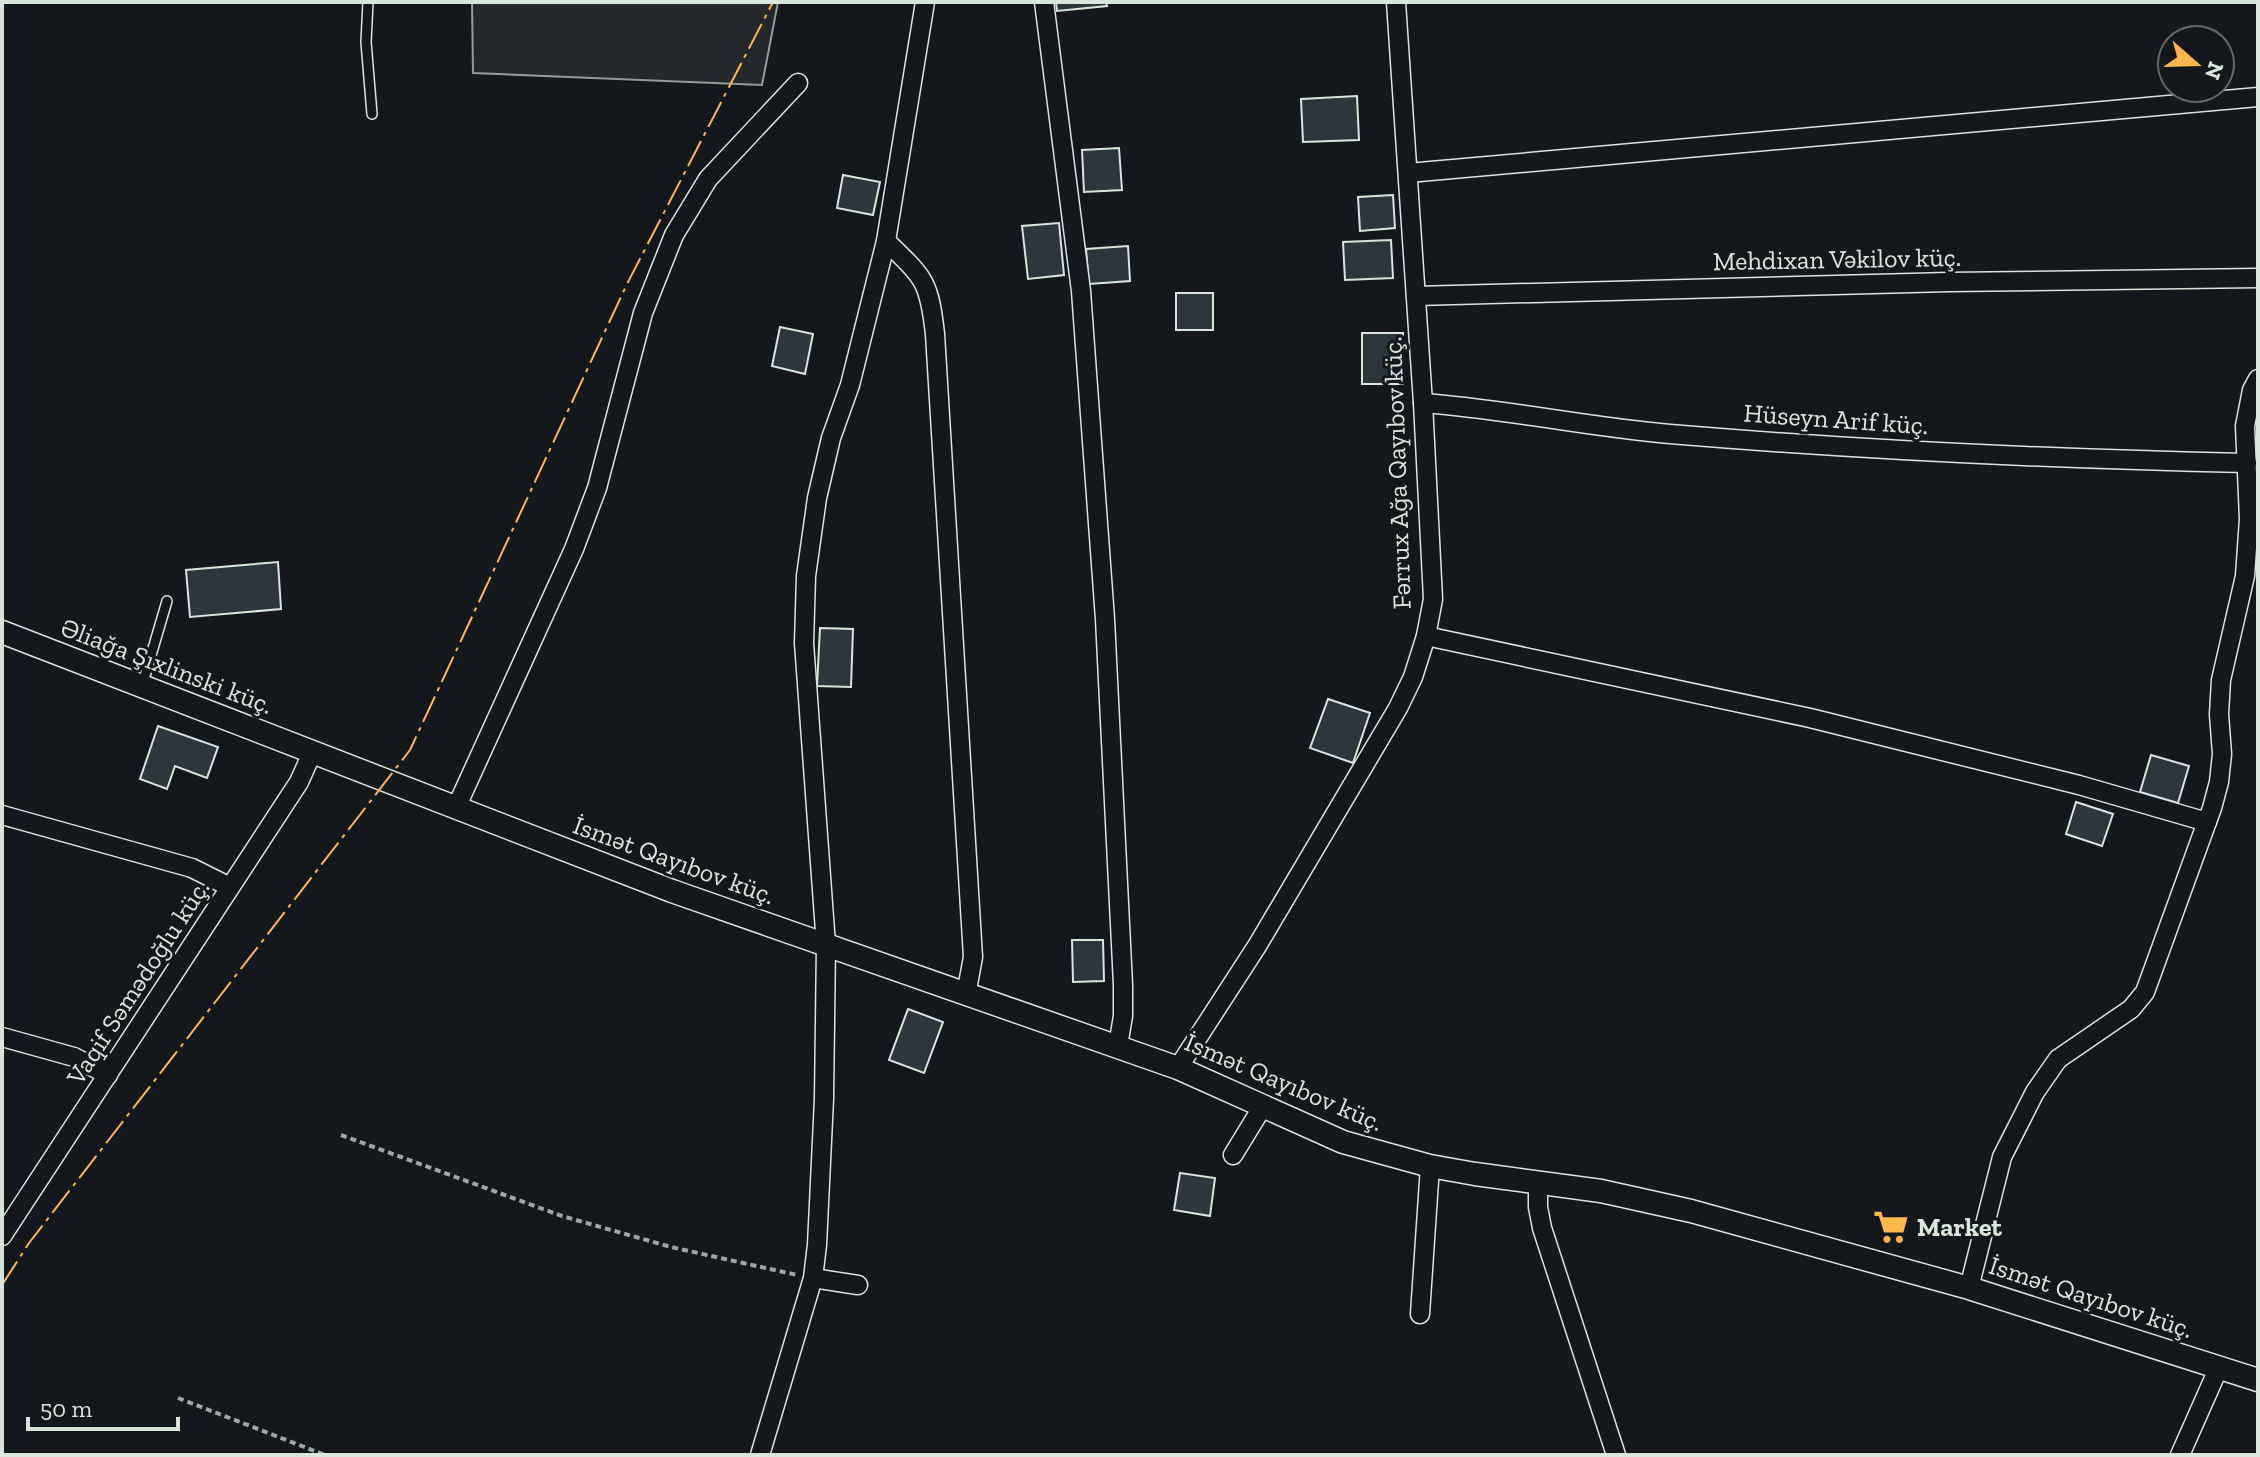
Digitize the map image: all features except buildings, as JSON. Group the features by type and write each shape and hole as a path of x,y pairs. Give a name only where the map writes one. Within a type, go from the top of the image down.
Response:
{"street":[{"path":"760,1455 813,1278 817,1245 824,1099 826,945 804,643 806,576 817,498 831,438 854,371 886,241 925,2"},
{"path":"1044,2 1081,291 1104,603 1123,985 1123,1016 1118,1046"},
{"name":"Fərrux Ağa Qayıbov küç.","path":"1178,1068 1257,946 1398,708 1413,677 1426,636 1433,599 1396,2"},
{"path":"456,808 574,549 597,488 643,313 674,235 708,179 798,83"},
{"path":"1408,173 2258,97"},
{"path":"886,241 921,275 931,297 935,334 973,957 966,995"},
{"name":"Mehdixan Vəkilov küç.","path":"1416,296 1949,282 2258,278"},
{"path":"1969,1288 2002,1157 2015,1131 2035,1092 2058,1059 2131,1009 2145,992 2207,822 2219,782 2222,754 2219,714 2221,680 2245,576 2249,519 2245,426 2252,390 2258,379"},
{"name":"Hüseyn Arif küç.","path":"1423,403 1685,435 2036,458 2247,463"},
{"name":"Əliağa Şıxlinski küç.","path":"2,632 312,753"},
{"path":"1426,636 1810,718 2079,785 2207,822"},
{"name":"İsmət Qayıbov küç.","path":"312,753 672,891 1178,1068 1343,1142 1430,1166 1601,1191 1691,1211 1969,1288 2258,1380"},
{"name":"Vaqif Səmədoğlu küç.","path":"2,1236 299,782 312,753"},
{"path":"2,815 192,868 230,887"},
{"path":"2,1037 74,1057 108,1075"},
{"path":"1233,1155 1263,1106"},
{"path":"1420,1314 1430,1166"},
{"path":"1538,1182 1542,1228 1616,1455"},
{"path":"813,1278 858,1285"},
{"path":"2180,1455 2219,1367"}],"lane":[{"path":"368,2 366,42 372,114"},
{"path":"142,686 167,601"}],"path":[{"path":"341,1135 562,1216 671,1247 813,1278"},
{"path":"178,1398 325,1455"}],"shaded area":[{"path":"472,2 778,2 762,85 473,73"}],"power":[{"path":"2,1285 29,1243 410,750 627,284 773,2"}],"place":[{"name":"Market","path":"1891,1227"}]}
